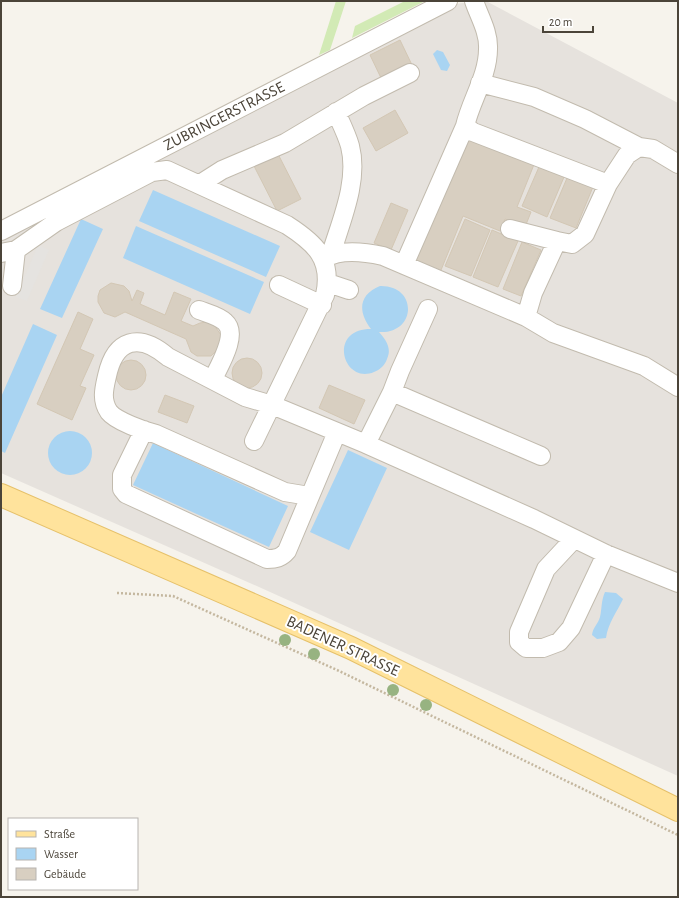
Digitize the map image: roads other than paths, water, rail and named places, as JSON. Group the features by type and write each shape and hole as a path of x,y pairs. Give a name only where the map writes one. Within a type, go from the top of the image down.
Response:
{"main road":[{"name":"BADENER STRASSE","path":"1,495 351,648 678,810"}],"street":[{"name":"ZUBRINGERSTRASSE","path":"1,231 448,1"},
{"path":"404,265 465,126 468,110 480,83 488,48 486,33 474,1"},
{"path":"200,184 222,170 284,143 364,96 410,73"},
{"path":"480,83 534,97 585,119 639,146 653,149 678,164"},
{"path":"254,441 322,304 328,283 327,257 346,205 351,178 352,160 350,146 336,112"},
{"path":"465,126 473,132 608,184"},
{"path":"510,229 572,244 585,234 608,184 627,155 639,146"},
{"path":"12,286 8,252 56,222 152,172 167,170 287,225 303,236 327,257 371,254 404,265 526,318 554,333 644,366 678,387"},
{"path":"526,318 534,293 557,241"},
{"path":"328,283 349,290"},
{"path":"279,285 322,304"},
{"path":"366,444 392,392 400,370 428,309"},
{"path":"199,310 225,322 230,331 230,341 213,379"},
{"path":"309,496 286,492 144,430 110,413 105,403 104,393 114,354 123,345 133,342 146,343 158,348 168,357 245,396 272,405 366,444 534,519 606,554 678,581"},
{"path":"392,392 541,456"},
{"path":"144,430 122,475 122,489 126,494 267,559 282,557 287,551 337,432"},
{"path":"574,539 546,569 519,632 519,642 526,648 543,648 559,642 571,628 606,554"}],"water":[{"path":"437,50 443,52 450,65 447,71 441,70 433,54"},
{"path":"153,190 280,246 266,277 139,221"},
{"path":"81,219 103,229 62,318 40,309"},
{"path":"136,226 264,282 250,314 123,258"},
{"path":"380,286 392,288 401,293 406,301 408,309 406,318 401,326 392,331 379,332 389,348 385,363 380,369 374,372 363,374 354,371 348,364 344,355 344,346 349,338 357,331 371,329 364,316 362,304 367,294"},
{"path":"33,324 57,335 5,453 1,451 1,397"},
{"path":"66,431 74,431 79,432 86,437 91,444 91,462 86,469 79,474 66,475 58,472 51,465 48,457 48,449 51,441 58,434"},
{"path":"153,443 288,506 269,547 133,485"},
{"path":"348,450 387,468 349,550 310,532"},
{"path":"605,592 616,593 623,599 611,622 606,638 597,639 592,635 600,617"}]}
